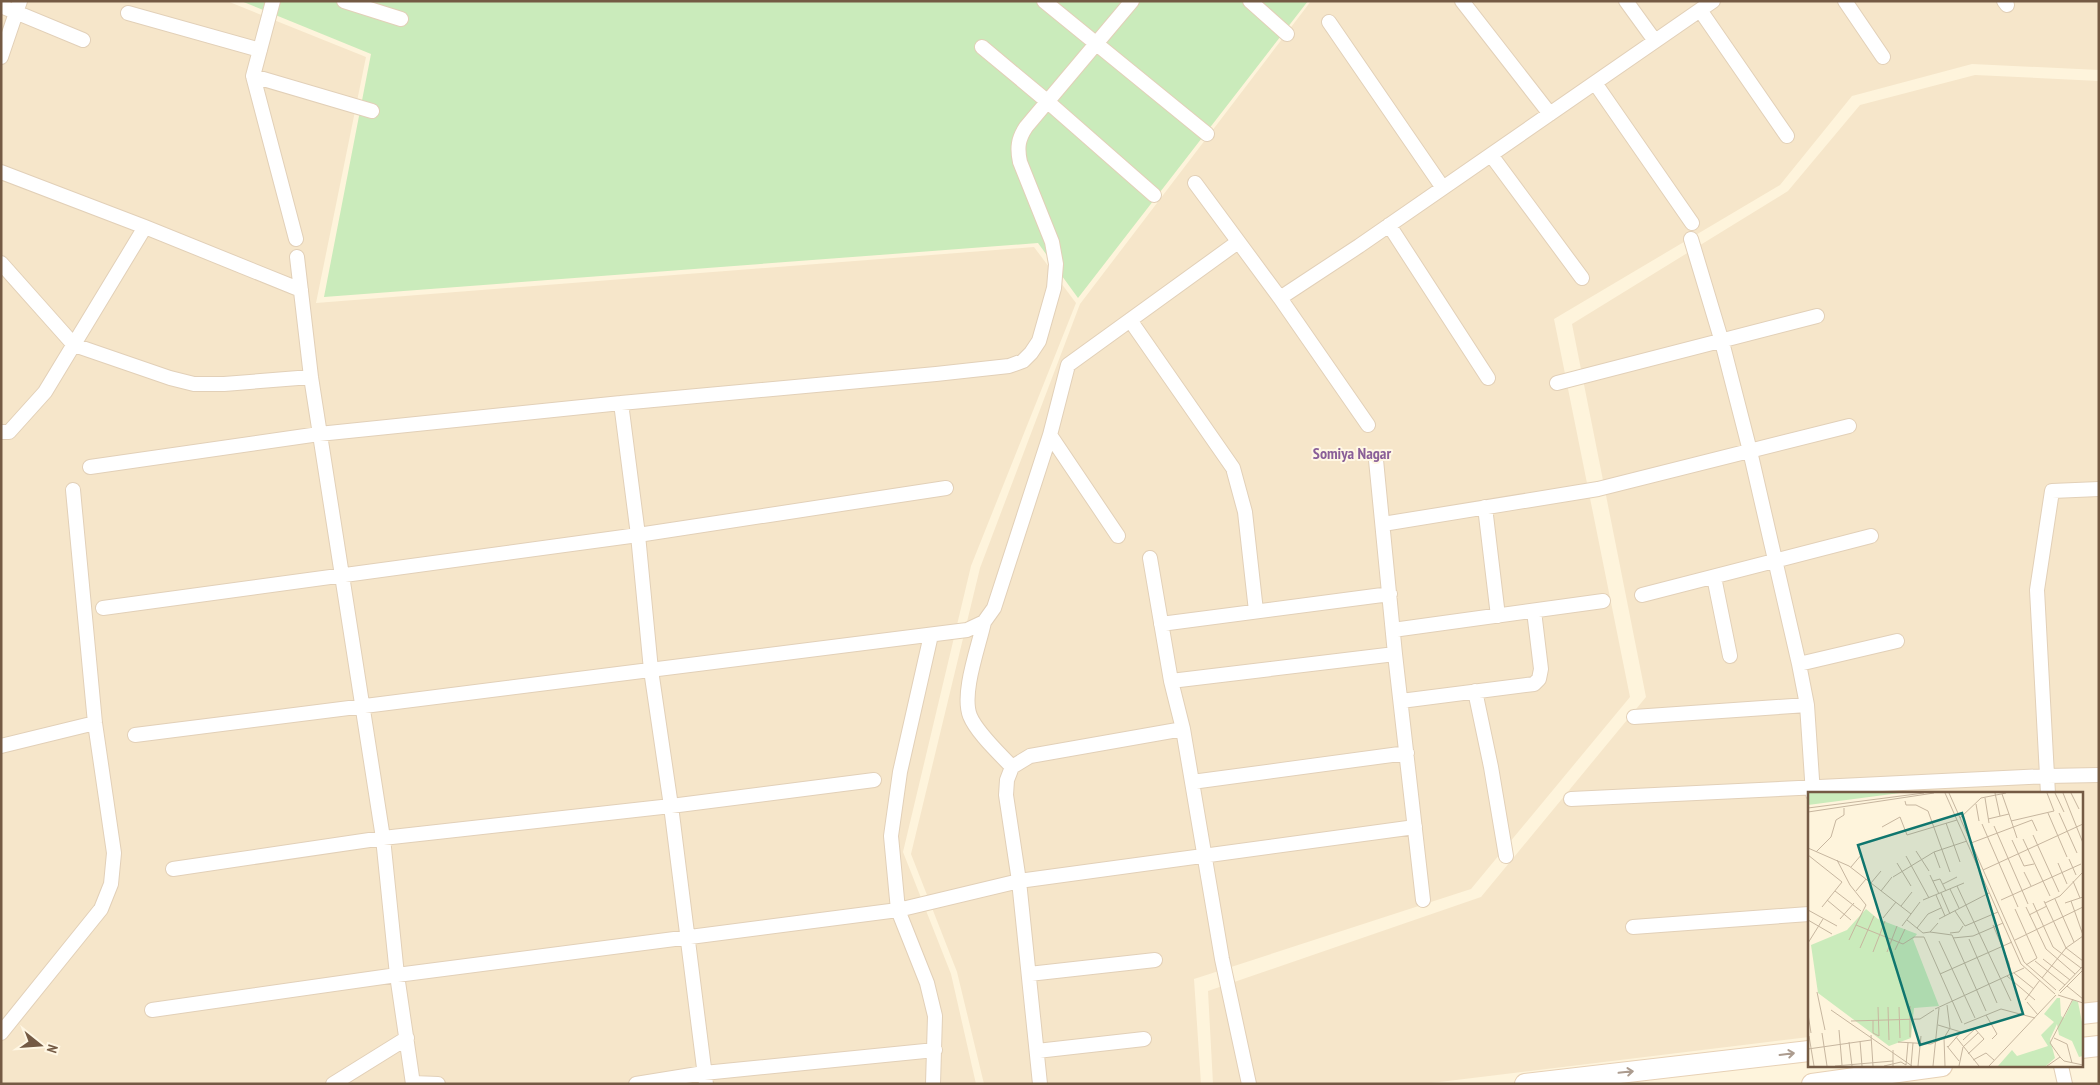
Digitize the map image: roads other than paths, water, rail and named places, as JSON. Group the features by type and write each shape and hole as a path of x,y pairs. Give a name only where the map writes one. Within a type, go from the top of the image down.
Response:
{"main road":[{"path":"2082,1014 2099,1012"},
{"path":"2082,1048 2099,1046"},
{"path":"1525,1084 1808,1052"},
{"path":"1812,1084 1928,1068"}],"street":[{"path":"273,1 253,76 296,238"},
{"path":"344,1 401,19"},
{"path":"1044,1 1207,134"},
{"path":"90,467 320,434 621,403 936,374 1009,366 1023,361 1039,341 1054,288 1056,264 1052,242 1020,162 1017,149 1020,137 1026,127 1132,1"},
{"path":"1250,1 1287,34"},
{"path":"1462,1 1550,114"},
{"path":"1626,1 1655,41"},
{"path":"1280,298 1713,1"},
{"path":"1845,1 1883,57"},
{"path":"1,6 18,7 83,40"},
{"path":"1,57 18,7"},
{"path":"1700,10 1786,136"},
{"path":"128,12 260,50"},
{"path":"1329,22 1443,188"},
{"path":"982,47 1154,195"},
{"path":"253,76 372,111"},
{"path":"1595,83 1692,223"},
{"path":"1491,155 1582,278"},
{"path":"1,172 146,227 301,290"},
{"path":"1195,183 1280,298 1368,425"},
{"path":"1389,225 1488,378"},
{"path":"1,432 9,432 45,392 146,227"},
{"path":"1692,239 1722,342 1750,451 1799,664 1807,705 1813,791"},
{"path":"1012,768 970,717 968,705 970,684 984,622 994,608 1050,435 1068,365 1238,242"},
{"path":"297,257 311,377 383,838 397,975 413,1083 438,1084"},
{"path":"1,263 74,345 170,378 194,384 311,377"},
{"path":"1557,383 1722,342 1816,316"},
{"path":"1130,320 1233,468 1244,512 1256,611"},
{"path":"621,403 638,535 651,670 671,806 705,1078"},
{"path":"1383,524 1598,489 1849,426"},
{"path":"1050,435 1118,536"},
{"path":"1376,460 1395,654 1423,900"},
{"path":"103,608 638,535 946,488"},
{"path":"2048,792 2037,590 2052,491 2099,489"},
{"path":"1,1033 101,909 111,884 114,853 95,723 73,490"},
{"path":"1485,507 1498,616"},
{"path":"1642,595 1871,536"},
{"path":"1150,558 1171,681 1192,782 1222,959 1249,1084"},
{"path":"1714,577 1730,656"},
{"path":"1161,624 1390,594"},
{"path":"1393,630 1603,601"},
{"path":"1401,701 1534,684 1539,678 1540,669 1534,611"},
{"path":"135,735 931,635 967,630 984,622"},
{"path":"931,635 900,772 891,836 898,910 927,983 935,1016 933,1084"},
{"path":"1799,664 1897,641"},
{"path":"1171,681 1395,654"},
{"path":"1475,691 1491,767 1506,856"},
{"path":"1634,717 1807,705"},
{"path":"1,746 95,723"},
{"path":"1040,1084 1020,881 1006,795 1007,780 1012,768 1030,756 1182,729"},
{"path":"1192,782 1407,753"},
{"path":"1570,799 1813,791 2047,776 2099,775"},
{"path":"173,869 383,838 671,806 874,780"},
{"path":"152,1010 397,975 898,910 1020,881 1415,827"},
{"path":"1633,927 1808,914"},
{"path":"1029,974 1155,960"},
{"path":"333,1084 407,1038"},
{"path":"1037,1051 1144,1039"},
{"path":"636,1084 705,1078 935,1050"},
{"path":"2061,1068 2065,1084"}],"district":[{"name":"Somiya Nagar","path":"1352,453"}]}
